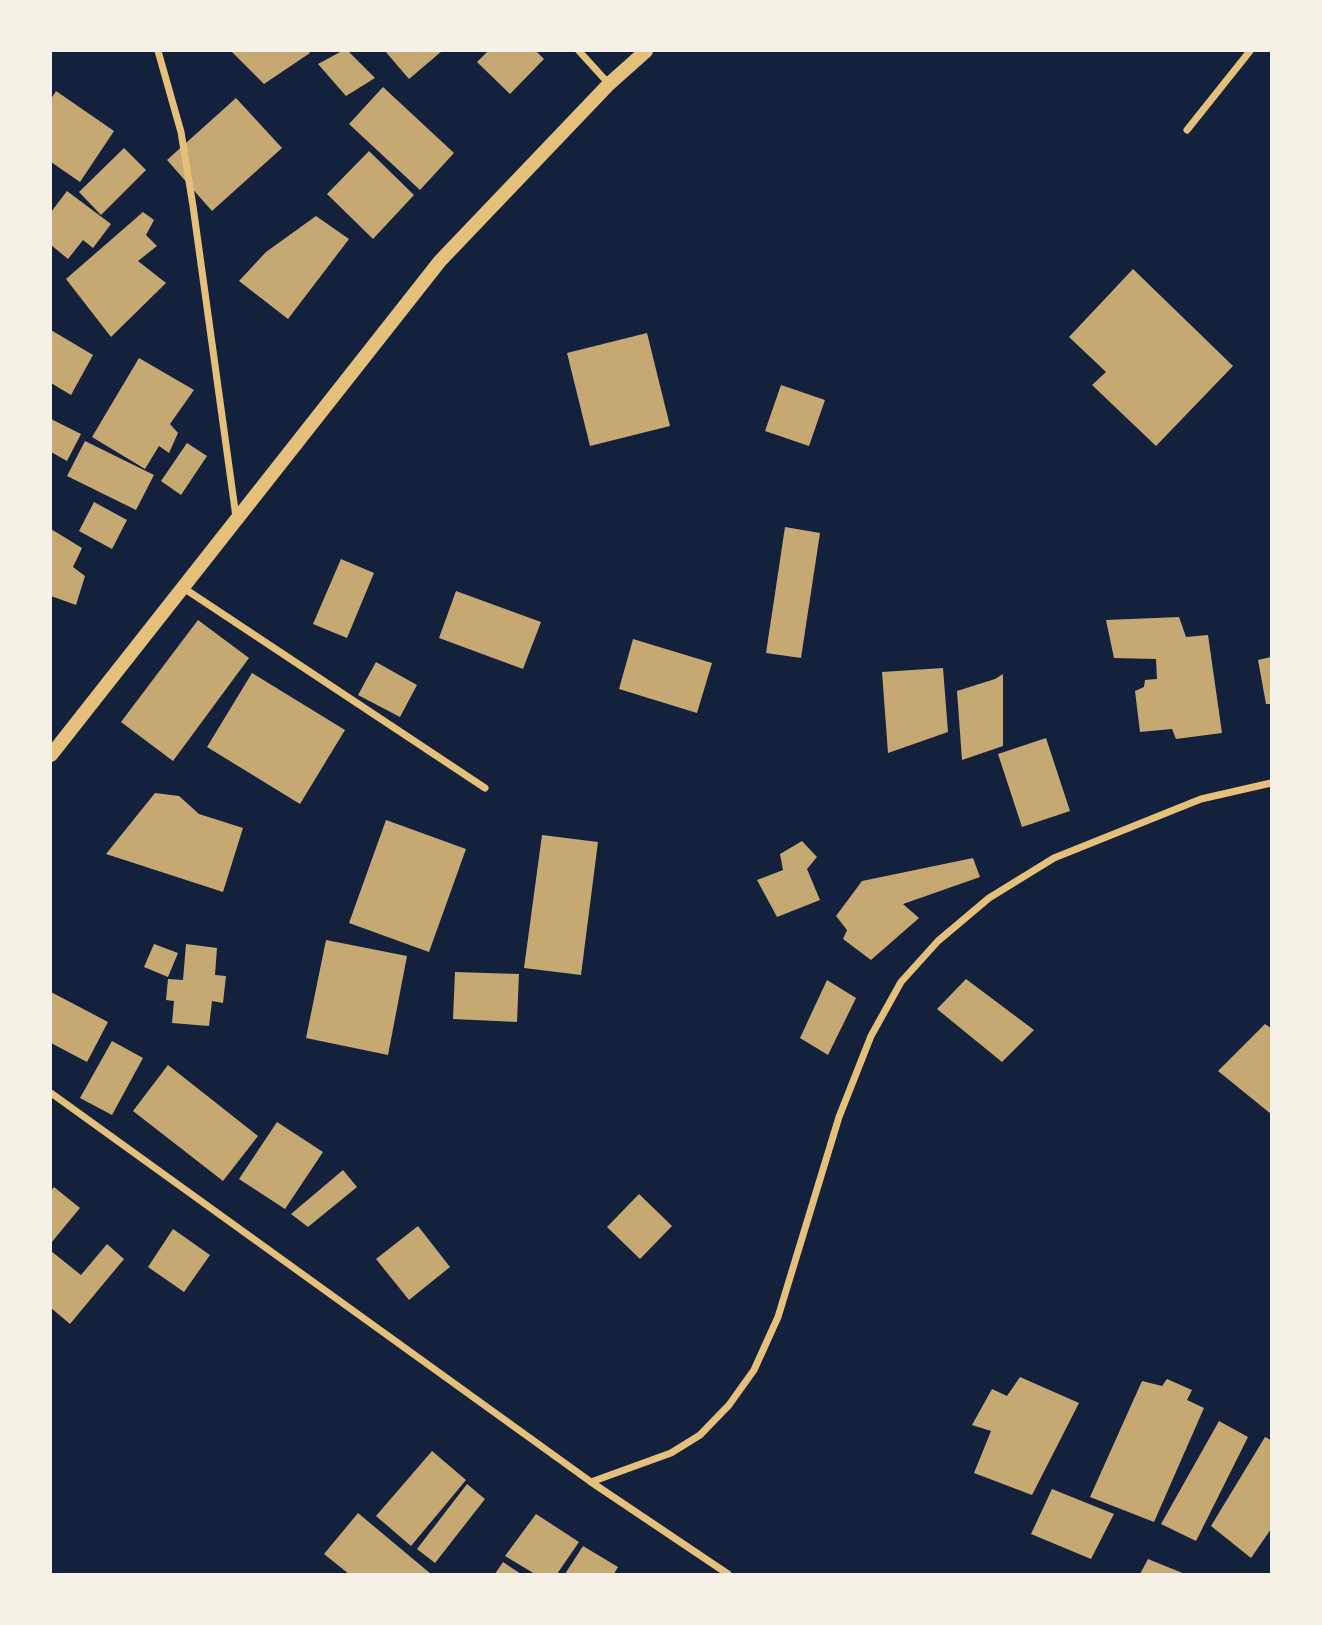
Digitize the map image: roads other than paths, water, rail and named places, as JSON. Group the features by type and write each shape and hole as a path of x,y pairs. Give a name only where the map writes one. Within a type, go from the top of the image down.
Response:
{"main road":[{"path":"51,755 440,261 610,84 646,51"}],"street":[{"path":"158,51 181,132 236,517"},
{"path":"579,51 610,84"},
{"path":"1187,130 1250,51"},
{"path":"182,587 485,788"},
{"path":"591,1482 671,1453 700,1435 729,1405 754,1370 778,1317 839,1117 871,1036 901,982 938,941 989,898 1054,858 1201,799 1271,783"},
{"path":"51,1093 591,1482 728,1574"}]}
